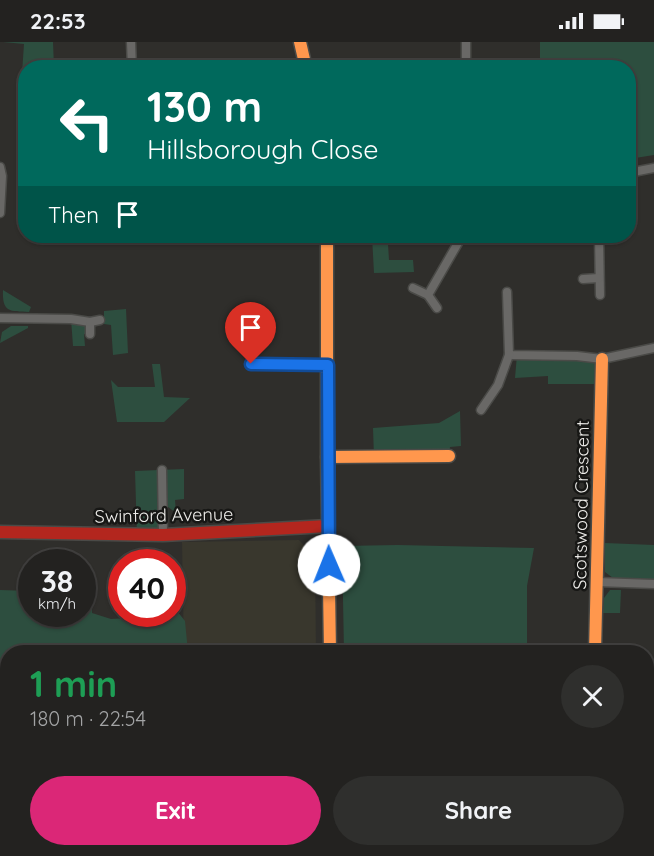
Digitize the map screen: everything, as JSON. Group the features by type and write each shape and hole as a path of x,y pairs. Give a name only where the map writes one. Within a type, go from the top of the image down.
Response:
{"street":[{"path":"131,42 132,60"},
{"path":"300,42 304,60"},
{"path":"466,42 466,60"},
{"path":"0,167 0,213"},
{"path":"636,171 654,168"},
{"path":"327,243 330,645"},
{"path":"428,295 458,243"},
{"path":"599,243 600,296"},
{"path":"583,279 599,278"},
{"path":"413,288 428,295 437,308"},
{"path":"481,410 498,385 509,355 507,292"},
{"path":"0,318 71,319 90,322 100,320"},
{"path":"90,322 90,334"},
{"path":"509,355 577,356 602,359 654,348"},
{"name":"Scotswood Crescent","path":"595,645 602,359"},
{"path":"251,364 328,365"},
{"path":"327,457 449,456"},
{"path":"162,470 163,535"},
{"name":"Swinford Avenue","path":"0,532 163,535 328,526"},
{"path":"597,582 654,584"}],"shaded area":[{"path":"299,540 315,557 316,645 184,645 186,549 182,549 182,542"}],"green space":[{"path":"3,42 53,42 54,60 23,60 24,44"},
{"path":"540,42 654,42 654,155 636,158 636,60 540,60"},
{"path":"372,243 391,243 388,244 389,260 413,260 414,272 374,273"},
{"path":"3,290 31,307 29,312 8,309 4,303"},
{"path":"126,309 128,353 113,355 111,325 104,324 104,311"},
{"path":"71,319 90,322 90,334 84,334 85,346 73,346"},
{"path":"11,326 28,326 28,328 0,343 2,332"},
{"path":"517,355 602,359 601,384 548,384 548,376 515,378"},
{"path":"152,364 160,364 164,397 190,398 164,422 117,422 111,380 118,387 155,387"},
{"path":"460,411 461,446 450,447 449,456 374,457 373,428 439,423"},
{"path":"184,469 184,499 175,500 176,513 163,503 163,535 137,535 135,471"},
{"path":"605,543 654,545 654,580 613,578 605,572"},
{"path":"342,546 534,548 527,586 527,645 344,645"},
{"path":"0,590 18,591 18,627 96,627 96,614 108,618 108,627 186,627 187,645 0,645"},
{"path":"610,590 621,590 620,613 603,613 604,598"}],"traffic: slow":[{"path":"300,42 304,60"},
{"path":"327,243 330,645"},
{"path":"595,645 602,359"},
{"path":"327,457 449,456"}],"traffic: jam":[{"path":"0,532 163,535 328,526"}],"route":[{"path":"251,364 328,365 329,565"}]}
